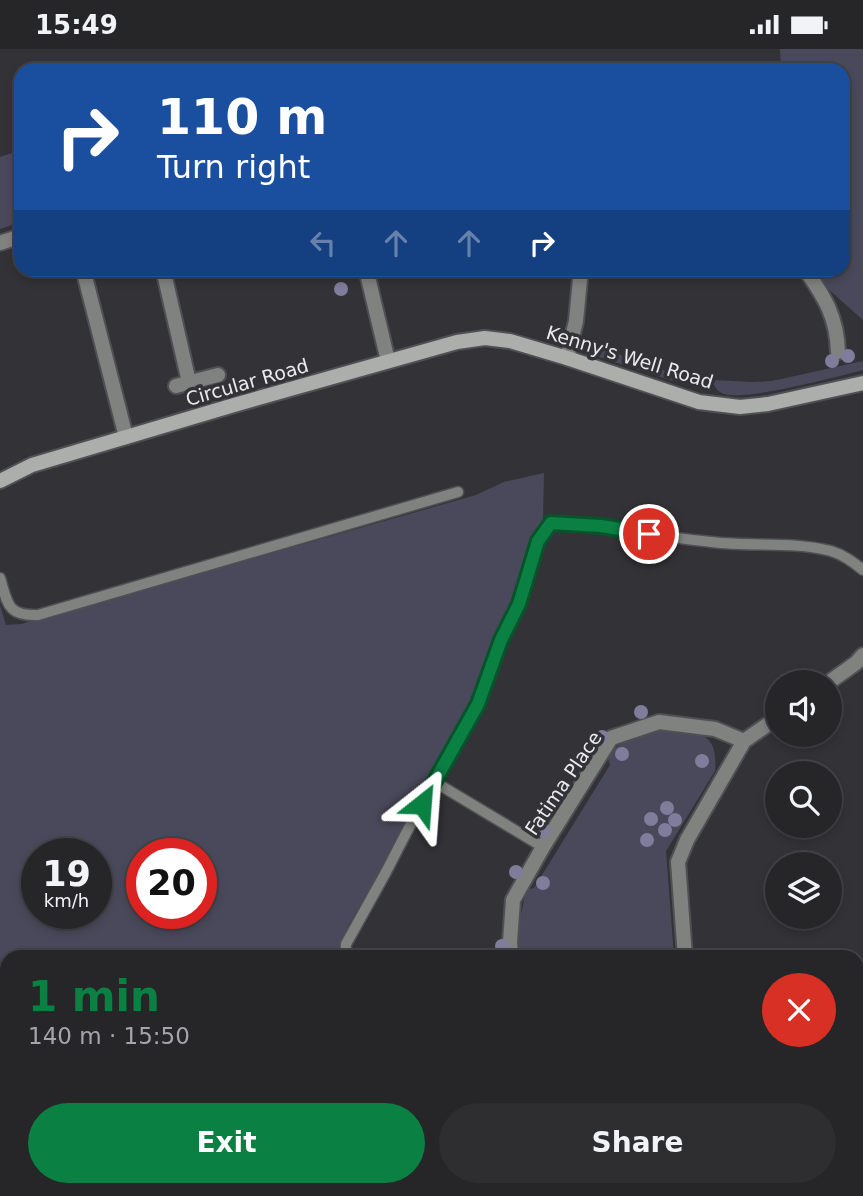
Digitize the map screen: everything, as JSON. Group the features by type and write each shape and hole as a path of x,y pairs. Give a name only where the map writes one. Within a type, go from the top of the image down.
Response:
{"main road":[{"name":"Circular Road","path":"0,481 32,465 388,361 466,340 485,338 510,341"},
{"name":"Kenny's Well Road","path":"510,341 699,402 740,407 768,404 863,383"}],"street":[{"path":"85,277 126,437"},
{"path":"164,277 183,384 218,375"},
{"path":"368,277 388,361"},
{"path":"567,358 576,321 579,277"},
{"path":"811,277 833,316 838,333 838,352"},
{"path":"842,674 860,663"},
{"name":"Fatima Place","path":"511,950 513,900 543,846 611,739 660,722 715,729 744,741"},
{"path":"684,950 678,862 687,840 744,741 765,726"}],"lane":[{"path":"0,578 8,603 15,612 38,615 458,492"},
{"path":"346,950 346,944 433,781 478,704 501,640 519,604 538,541 551,523 601,526 716,543 805,547 832,552 851,560 863,571"},
{"path":"433,781 543,846"}],"shaded area":[{"path":"780,49 863,49 863,320 818,277 850,277 850,63 781,63"},
{"path":"14,152 14,224 0,229 0,157"},
{"path":"588,343 659,369 691,377 676,382 596,356"},
{"path":"863,361 863,370 768,392 732,395 722,393 712,380 772,381"},
{"path":"544,473 543,518 510,610 476,692 348,926 339,950 0,950 0,605 6,625 21,624 476,495 504,482"},
{"path":"662,729 702,735 713,747 715,771 666,851 673,950 519,950 519,925 526,890 534,888 610,765 607,754 623,742"}],"route":[{"path":"422,804 478,704 501,640 519,604 538,541 551,523 601,526 649,534"}]}
